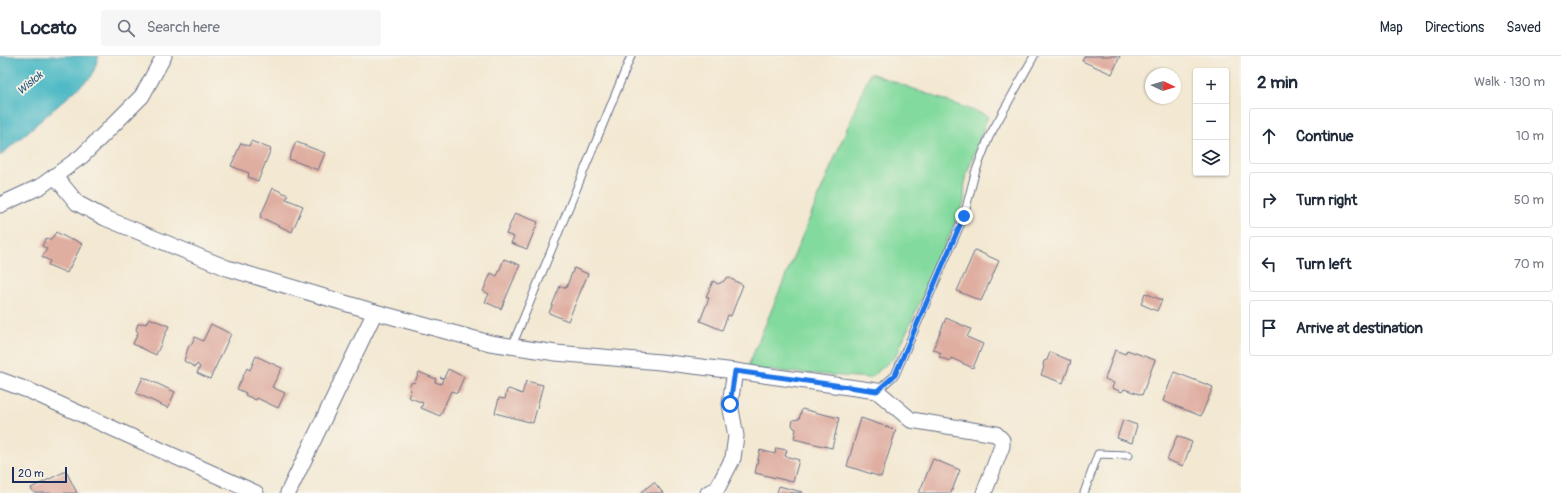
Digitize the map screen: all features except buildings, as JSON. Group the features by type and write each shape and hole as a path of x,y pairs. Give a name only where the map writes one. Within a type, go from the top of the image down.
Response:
{"street":[{"path":"0,205 41,186 82,156 142,96 164,56"},
{"path":"55,176 77,202 105,218 227,268 375,312 490,343 556,353 660,362 735,371 877,391 911,420 996,434 1002,440 1002,446 984,493"},
{"path":"288,493 375,312"},
{"path":"708,493 717,489 733,458 736,436 730,404 735,371"},
{"path":"0,380 30,391 256,493"}],"lane":[{"path":"512,346 631,56"},
{"path":"877,391 895,375 964,216 975,173 989,137 1034,56"},
{"path":"1084,493 1098,454 1130,455"}],"green space":[{"path":"870,73 988,116 965,178 964,202 896,356 870,378 747,369"}],"water":[{"name":"Wisłok","path":"0,56 99,56 92,76 0,156"}],"route":[{"path":"730,404 735,371 877,391 895,375 964,216"}]}
